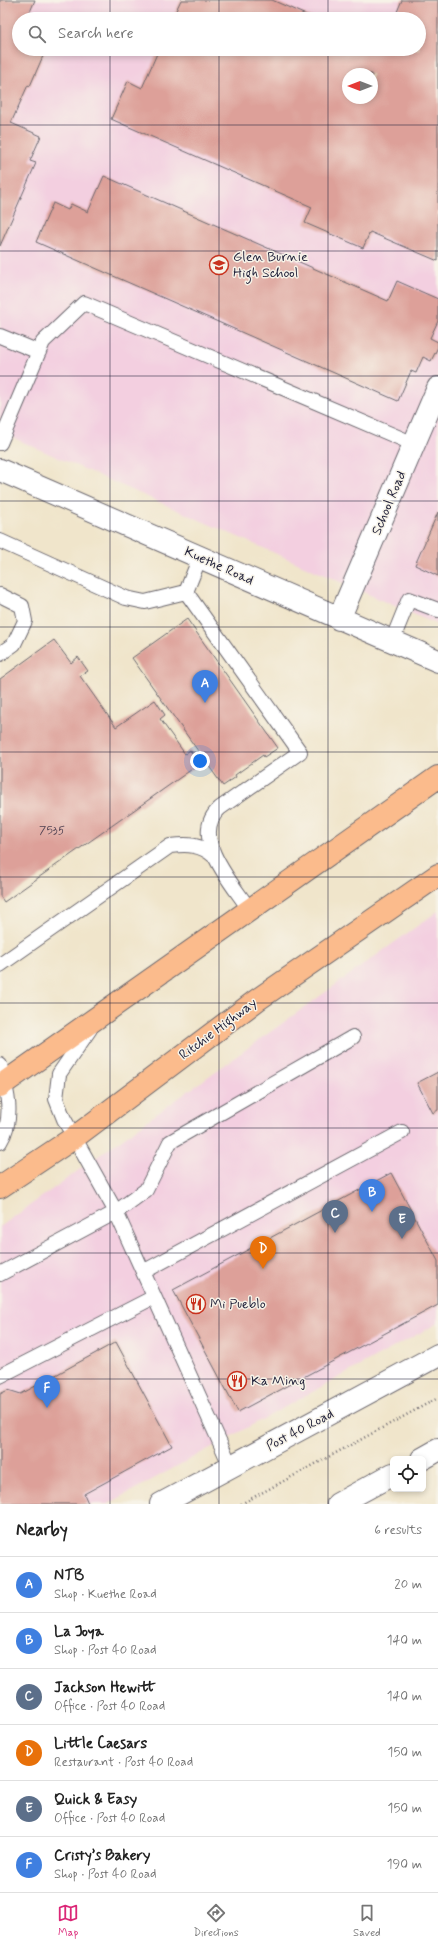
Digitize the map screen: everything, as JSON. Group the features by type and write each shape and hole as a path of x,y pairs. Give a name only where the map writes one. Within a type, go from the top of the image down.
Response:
{"main road":[{"path":"2,1077 106,1010 438,777"},
{"name":"Ritchie Highway","path":"0,1187 75,1137 258,1000 438,875"}],"street":[{"name":"School Road","path":"339,619 438,388"},
{"name":"Kuethe Road","path":"1,474 200,557 339,619 438,660"},
{"name":"Post 40 Road","path":"161,1504 438,1355"},
{"path":"426,1457 438,1450"},
{"path":"338,1504 390,1476"}],"lane":[{"path":"0,443 43,342 84,303 414,444"},
{"path":"0,336 39,352"},
{"path":"0,541 126,598 144,602 186,592"},
{"path":"186,592 200,557"},
{"path":"186,592 300,752 214,813 208,833 214,856 249,909"},
{"path":"0,595 22,606 25,621 14,644 0,654"},
{"path":"392,641 409,599 438,610"},
{"path":"0,965 170,846 199,846 214,856"},
{"path":"106,1010 85,1035 59,1074 56,1099 64,1119 116,1212 231,1467"},
{"path":"0,1274 116,1212 146,1190 170,1142 353,1037"},
{"path":"0,1142 9,1117 2,1077"},
{"path":"143,1272 402,1132"},
{"path":"0,1376 154,1297"}],"path":[{"path":"241,1504 438,1398"}],"shaded area":[{"name":"Glen Burnie High School","path":"0,0 438,0 438,625 0,432"},
{"path":"438,911 438,1323 108,1504 0,1504 0,1227"}],"building":[{"path":"0,0 35,0 30,12 12,12 12,56 43,56 30,86 28,85 11,123 41,136 30,161 36,163 0,246"},
{"path":"181,0 272,0 299,12 175,12"},
{"path":"402,0 438,0 438,261 370,232 363,248 305,223 312,207 111,119 128,81 142,88 156,56 426,56 426,12 397,12"},
{"path":"104,176 388,301 397,281 438,299 438,321 430,338 438,342 438,347 431,361 423,357 416,373 411,371 398,401 36,242 53,203 68,210 71,204 88,212"},
{"path":"438,512 438,576 415,565"},
{"path":"187,619 278,748 264,757 263,755 235,775 236,777 223,786 132,658"},
{"path":"54,640 71,663 78,657 88,671 80,676 116,727 155,700 165,715 160,719 185,754 190,750 197,761 192,764 195,767 4,902 0,896 0,679"},
{"path":"438,1072 438,1110 433,1113 417,1083"},
{"path":"391,1173 438,1261 438,1305 238,1412 173,1290"},
{"path":"116,1342 172,1446 84,1494 88,1503 86,1504 0,1504 0,1394 8,1390 21,1394"}],"place":[{"name":"Glen Burnie High School","path":"219,265"},
{"name":"NTB","path":"205,703"},
{"name":"La Joya","path":"372,1212"},
{"name":"Jackson Hewitt","path":"335,1233"},
{"name":"Quick & Easy","path":"402,1239"},
{"name":"Little Caesars","path":"263,1269"},
{"name":"Mi Pueblo","path":"196,1304"},
{"name":"Ka Ming","path":"237,1381"},
{"name":"Cristy’s Bakery","path":"47,1408"}]}
